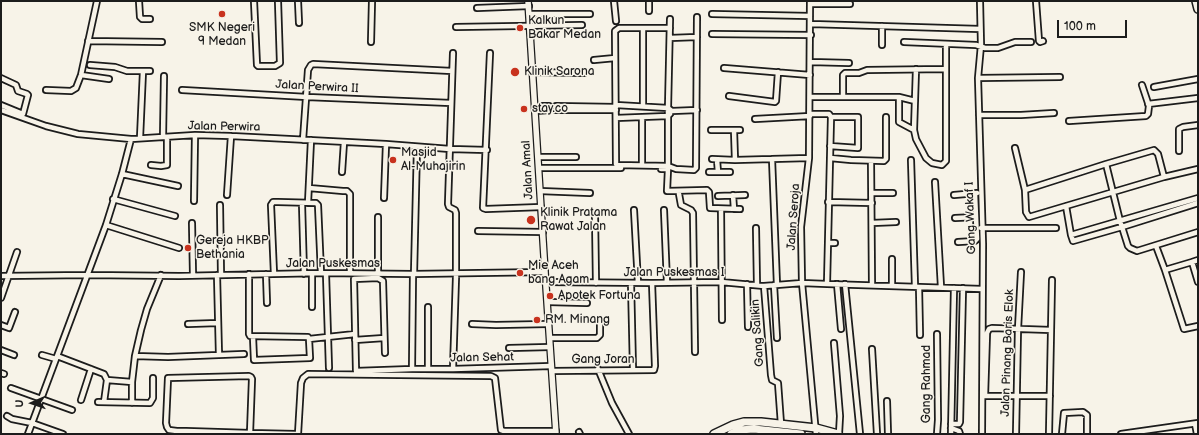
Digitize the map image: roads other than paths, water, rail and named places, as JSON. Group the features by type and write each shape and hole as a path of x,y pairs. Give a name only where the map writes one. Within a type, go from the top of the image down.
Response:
{"main road":[{"path":"1196,1 1198,9"},
{"path":"714,434 733,425 744,422 781,424 839,434"},
{"path":"731,434 739,430 754,429 800,434"}],"street":[{"path":"46,90 73,91 76,88 81,75 97,1"},
{"path":"139,1 140,17 142,19 150,19"},
{"path":"254,1 258,66 275,66 280,63 278,1"},
{"path":"298,1 299,24"},
{"path":"371,42 372,1"},
{"path":"614,1 616,21"},
{"path":"649,1 649,11"},
{"name":"Gang Wakaf I","path":"980,1 981,45 978,78 982,244 983,434"},
{"path":"1036,1 1039,41 1043,41"},
{"path":"810,2 850,4"},
{"name":"Jalan Seroja","path":"810,2 811,35 809,158 801,227 802,283 816,431"},
{"path":"476,8 528,4"},
{"name":"Jalan Amal","path":"528,4 556,432"},
{"path":"529,14 590,14"},
{"path":"712,14 810,16"},
{"path":"670,28 615,30 616,165 668,166 676,169 694,170 696,168 697,17"},
{"path":"668,166 670,19"},
{"path":"810,24 980,28"},
{"path":"456,27 582,25"},
{"path":"882,26 882,46"},
{"path":"643,28 643,106"},
{"path":"712,34 811,35"},
{"path":"670,38 697,37"},
{"path":"88,41 162,42"},
{"path":"904,42 981,45 985,48 998,48 1015,42 1031,42"},
{"path":"916,69 914,130 917,143 926,158 938,165 945,163 946,44"},
{"path":"453,53 448,204 449,207 455,210 456,213 453,369"},
{"path":"490,53 484,209 541,207"},
{"path":"594,60 615,58"},
{"path":"810,62 849,62"},
{"path":"303,140 308,70 313,64 452,71"},
{"path":"90,65 115,67 127,71 150,71"},
{"path":"724,68 810,75"},
{"path":"843,96 844,74 859,73 868,70 946,69"},
{"path":"140,138 142,71"},
{"path":"532,72 584,73"},
{"path":"729,96 776,102 778,72"},
{"path":"81,75 109,79"},
{"path":"151,165 167,165 164,76"},
{"path":"978,78 1060,77"},
{"path":"1,78 16,84 18,91 28,94 22,116 1,105"},
{"path":"1154,87 1198,79"},
{"path":"1069,121 1146,116 1148,114 1148,104 1142,85"},
{"name":"Jalan Perwira II","path":"182,90 451,103"},
{"path":"810,97 899,97 915,101"},
{"path":"899,97 899,122 914,130"},
{"path":"1148,104 1198,98"},
{"path":"556,108 643,106 668,108 672,111 697,110"},
{"path":"536,108 549,108"},
{"name":"Jalan Perwira","path":"1,110 22,116 46,126 78,134 131,139 195,135 232,136 486,150"},
{"path":"616,118 668,116 672,111"},
{"path":"979,116 1054,113"},
{"path":"755,120 829,114 831,117 858,117 858,148 830,146"},
{"path":"642,117 642,165"},
{"path":"827,284 831,117"},
{"path":"830,158 871,161 886,160 886,117"},
{"path":"1178,151 1179,129 1198,125"},
{"path":"711,130 740,130"},
{"path":"734,130 735,160"},
{"path":"194,200 195,135"},
{"path":"228,195 232,136"},
{"path":"28,434 106,225 131,139"},
{"path":"308,203 311,140"},
{"path":"342,172 344,142"},
{"path":"384,198 386,144"},
{"path":"412,368 417,147"},
{"path":"1015,148 1025,190 1026,212 1029,217 1164,177 1198,169"},
{"path":"1025,190 1154,150 1158,154 1164,177"},
{"path":"538,157 576,157"},
{"path":"718,172 715,159 735,160 809,158"},
{"path":"772,159 777,338"},
{"path":"911,160 920,335"},
{"path":"871,161 872,285"},
{"path":"1106,164 1120,221 1128,246 1132,250 1137,251 1156,246 1198,232"},
{"path":"539,168 667,169 667,191 707,190 709,192 710,208 740,209"},
{"path":"709,172 730,172"},
{"path":"122,174 178,186"},
{"path":"935,182 941,287"},
{"path":"309,188 344,190 350,194 355,340 384,338"},
{"path":"540,191 590,193"},
{"path":"872,193 893,193"},
{"path":"954,195 980,193"},
{"path":"679,194 681,205 691,210 693,213 695,352"},
{"path":"958,242 977,240 975,194"},
{"path":"733,195 734,209"},
{"path":"718,196 745,195"},
{"path":"1070,235 1198,198"},
{"path":"114,199 175,216"},
{"path":"274,274 271,205 273,202 302,204 316,203 318,206 321,273"},
{"path":"828,202 872,203"},
{"path":"1066,206 1070,235 1072,240 1075,240 1198,203"},
{"path":"302,204 304,274"},
{"path":"219,355 218,323 220,205"},
{"path":"721,209 722,320"},
{"path":"634,210 638,283"},
{"path":"664,210 667,283"},
{"path":"595,215 596,283"},
{"path":"378,216 378,274"},
{"path":"955,218 976,217"},
{"path":"872,223 896,222"},
{"path":"192,223 193,275"},
{"path":"106,225 179,248"},
{"path":"756,228 757,285"},
{"path":"981,228 1056,228"},
{"path":"478,231 543,232"},
{"path":"828,243 835,243"},
{"path":"1156,246 1184,329 1198,326"},
{"path":"1,298 17,252"},
{"path":"892,258 892,286"},
{"path":"1165,270 1198,260"},
{"path":"1192,262 1198,282"},
{"name":"Jalan Puskesmas","path":"1,276 161,276 321,273 353,275 545,272"},
{"name":"Jalan Pinang Baris Elok","path":"1016,434 1018,328 1021,272"},
{"path":"249,274 249,334 253,337 253,359 255,361 309,358 309,339"},
{"path":"266,274 267,303"},
{"path":"312,274 312,307"},
{"path":"326,274 328,368"},
{"path":"353,275 378,278 384,281 385,353"},
{"path":"132,403 132,382 135,356 147,309 161,276"},
{"path":"1049,434 1052,280"},
{"name":"Jalan Puskesmas I","path":"546,282 721,282 764,286 802,283 982,288"},
{"path":"631,283 633,369"},
{"name":"Gang Joran","path":"552,368 655,369 652,283"},
{"path":"747,284 748,327"},
{"path":"837,284 841,329"},
{"path":"845,284 860,434"},
{"name":"Gang Salikin","path":"764,286 771,375 772,380 778,383 781,424"},
{"path":"951,434 954,288"},
{"path":"951,426 959,424 960,422 964,288"},
{"path":"548,302 587,303"},
{"path":"428,307 428,368"},
{"path":"1,325 9,328 15,312"},
{"path":"188,324 218,323"},
{"path":"472,324 548,324"},
{"path":"550,338 597,338 600,335 600,325"},
{"path":"983,434 987,331 992,328 1051,330"},
{"path":"253,337 306,337 309,339 355,334"},
{"name":"Gang Rahmad","path":"937,334 937,434"},
{"name":"Jalan Sehat","path":"355,340 356,371 412,368 552,368"},
{"path":"834,343 840,416 839,434"},
{"path":"509,348 550,347"},
{"path":"872,349 877,434"},
{"path":"1,350 14,355"},
{"path":"135,356 168,357 244,354"},
{"path":"42,355 57,358 104,374 107,380 104,402"},
{"path":"81,400 91,369"},
{"path":"598,369 612,404 629,434"},
{"path":"250,433 252,379 249,376 168,378 166,423 169,430 177,433 297,434 301,383 303,378 308,374 490,376 495,378 501,430 556,432"},
{"path":"98,402 152,402 153,378"},
{"path":"107,380 132,382"},
{"path":"11,388 72,410"},
{"path":"985,396 1050,396"},
{"path":"887,401 888,434"},
{"path":"1062,434 1064,413 1083,412 1087,415 1087,434"},
{"path":"7,416 12,419 32,423 63,434"},
{"path":"1121,434 1139,433 1197,424 1197,434"},
{"path":"951,426 959,431 960,434"},
{"path":"1167,428 1168,434"}],"place":[{"name":"SMK Negeri 9 Medan","path":"222,14"},
{"name":"Kalkun Bakar Medan","path":"520,28"},
{"name":"Klinik Sarona","path":"515,72"},
{"name":"stay.co","path":"524,109"},
{"name":"Masjid Al-Muhajirin","path":"393,160"},
{"name":"Klinik Pratama Rawat Jalan","path":"531,220"},
{"name":"Gereja HKBP Bethania","path":"188,248"},
{"name":"Mie Aceh bang Agam","path":"520,273"},
{"name":"Apotek Fortuna","path":"550,296"},
{"name":"RM. Minang","path":"537,320"}]}
